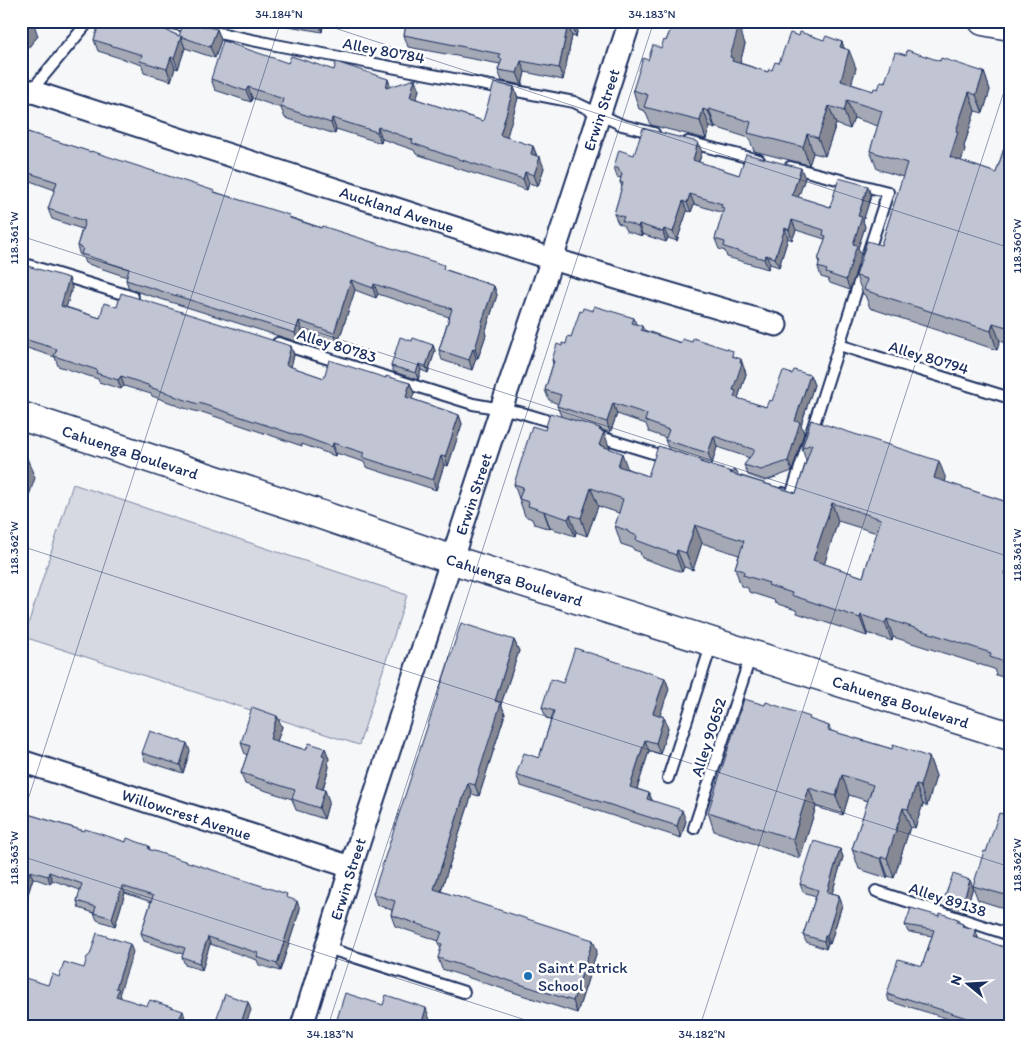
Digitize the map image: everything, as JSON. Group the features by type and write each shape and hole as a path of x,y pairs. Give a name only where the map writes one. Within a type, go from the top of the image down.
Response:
{"main road":[{"path":"983,21 1010,26"},
{"name":"Cahuenga Boulevard","path":"21,416 452,560 1010,736"}],"street":[{"name":"Erwin Street","path":"302,1026 351,868 501,408 630,21"},
{"name":"Auckland Avenue","path":"24,93 552,259 776,325"},
{"name":"Willowcrest Avenue","path":"21,761 351,868"}],"lane":[{"path":"24,93 89,21"},
{"name":"Alley 80784","path":"162,21 276,45 574,102 622,126 660,135"},
{"path":"679,140 764,161"},
{"path":"772,490 791,496 888,192 783,166"},
{"path":"21,263 144,301"},
{"name":"Alley 80783","path":"266,339 473,404 528,414 566,426"},
{"name":"Alley 80794","path":"839,345 1010,398"},
{"path":"584,432 678,461"},
{"path":"668,778 712,642"},
{"name":"Alley 90652","path":"694,828 751,654"},
{"name":"Alley 89138","path":"876,892 1010,935"},
{"path":"327,948 464,992"}],"shaded area":[{"path":"73,484 407,595 359,745 24,637"}],"building":[{"path":"21,21 33,21 22,34 21,34"},
{"path":"100,21 145,21 179,36 184,22 217,29 210,47 180,36 174,58 171,57 167,69 140,61 142,55 94,40"},
{"path":"407,21 573,21 572,25 568,24 559,68 521,61 517,73 498,70 502,59 499,58 500,54 404,35"},
{"path":"674,21 730,21 729,23 739,26 730,57 733,58 732,61 768,72 769,69 772,70 775,62 779,63 790,33 799,36 800,32 824,40 826,36 842,42 840,47 849,50 841,81 873,91 874,88 878,89 881,81 885,82 895,52 906,55 907,50 940,61 941,58 984,72 976,95 969,92 956,131 958,132 950,157 996,173 1010,130 1010,328 993,323 991,331 864,290 867,279 856,276 867,241 881,245 907,163 870,151 882,111 847,100 844,111 829,106 818,138 807,134 803,147 748,133 751,122 709,109 708,111 703,109 700,121 644,107 648,95 633,90 643,58 648,60 653,45 661,48"},
{"path":"223,41 288,63 291,56 334,70 336,62 388,79 386,88 415,79 410,97 483,121 494,83 514,87 500,135 533,146 531,154 540,157 534,175 525,172 523,179 412,143 413,140 378,127 377,132 332,118 331,123 281,107 283,99 248,87 246,91 211,79"},
{"path":"643,128 698,142 693,160 739,175 746,154 801,168 792,195 830,207 839,178 868,186 858,216 862,217 853,244 857,245 846,280 826,273 827,270 818,267 820,261 818,260 826,236 823,235 824,230 792,220 789,230 785,228 775,258 766,255 764,259 724,247 725,242 715,239 724,208 721,207 722,204 690,194 687,203 683,201 673,232 664,229 663,232 639,224 638,227 622,221 624,217 614,214 623,183 620,182 622,173 614,167 619,150 634,155"},
{"path":"21,130 289,215 290,218 321,228 322,226 444,265 443,269 494,286 475,349 473,348 469,360 439,350 452,309 374,284 373,288 351,280 334,333 299,321 295,333 126,280 129,269 81,254 83,248 77,246 85,221 48,209 57,182 26,172 21,185"},
{"path":"21,262 25,263 24,265 69,278 61,306 100,318 104,303 117,307 121,293 291,346 286,365 324,378 329,360 386,378 386,376 410,383 406,397 459,415 445,457 441,456 433,480 362,457 364,453 333,443 332,447 174,396 121,376 118,380 96,373 97,370 54,356 57,349 24,339 21,340"},
{"path":"594,306 634,318 632,323 642,326 641,330 681,343 682,339 692,342 693,338 733,351 732,356 741,359 740,363 742,363 733,390 736,391 734,397 766,407 769,400 772,401 783,371 792,374 794,370 810,375 795,421 800,422 788,461 761,470 744,465 755,450 714,436 708,453 665,440 669,430 645,421 647,414 613,403 607,422 557,406 561,395 545,390 557,344 562,346 562,343 566,344 568,336 571,337 580,311 582,312 583,308 593,311"},
{"path":"400,337 412,341 413,338 433,345 426,366 419,364 416,373 391,366"},
{"path":"550,413 600,428 599,430 604,432 599,445 622,453 618,466 648,476 658,446 731,472 733,470 737,471 730,473 796,493 812,444 802,448 811,420 939,461 934,478 1010,503 1010,558 1005,574 1010,575 1010,664 990,657 991,653 887,619 885,623 861,615 860,618 791,595 792,593 768,585 769,583 743,575 744,571 735,568 744,541 695,525 686,553 677,550 676,555 636,540 637,536 615,526 623,499 591,488 581,518 570,515 568,519 528,506 529,502 519,499 523,487 514,484 532,426 545,430","holes":["832,503 881,519 863,577 813,560"]},
{"path":"21,456 27,458 21,476"},
{"path":"461,623 514,640 495,701 501,703 475,785 468,783 434,889 593,940 573,1001 438,958 442,944 438,943 442,932 391,915 395,901 373,894"},
{"path":"575,648 665,678 653,713 664,717 656,743 645,740 630,787 649,793 647,799 682,810 677,826 516,775 524,753 539,758 554,711 542,707 551,679 563,683"},
{"path":"744,699 765,705 766,702 810,717 809,719 829,726 828,730 892,749 893,745 929,757 920,786 916,785 908,809 903,808 887,858 881,857 881,859 852,849 873,785 842,775 836,796 809,788 793,839 708,812"},
{"path":"252,707 277,716 270,739 306,750 309,743 325,748 322,755 325,756 316,787 325,790 319,808 292,799 295,790 241,773 250,746 241,743"},
{"path":"150,731 187,743 180,765 142,753"},
{"path":"1009,794 1009,896 973,886 984,851 986,852 999,813 1003,814"},
{"path":"21,812 126,842 127,838 149,846 148,849 287,894 286,897 297,901 277,964 257,957 258,953 208,937 199,963 182,957 185,948 141,933 153,896 122,886 112,918 94,913 96,907 77,901 82,884 49,872 48,876 30,871 21,900"},
{"path":"814,841 840,849 827,892 839,895 839,897 824,941 803,935 818,890 800,884"},
{"path":"953,874 970,880 962,905 944,899"},
{"path":"911,908 939,916 940,913 958,919 957,922 963,924 962,926 975,929 974,937 1010,949 1010,1026 984,1026 979,1022 887,994 898,959 922,966 934,930 905,925"},
{"path":"97,933 130,944 116,988 119,989 116,996 147,1006 150,1000 183,1011 180,1017 206,1026 21,1026 21,989 25,978 48,985 52,974 59,977 64,962 84,968"},
{"path":"345,993 383,1005 386,995 426,1008 421,1026 335,1026"},
{"path":"225,994 248,1002 240,1026 214,1026"}],"place":[{"name":"Saint Patrick School","path":"528,976"}]}
